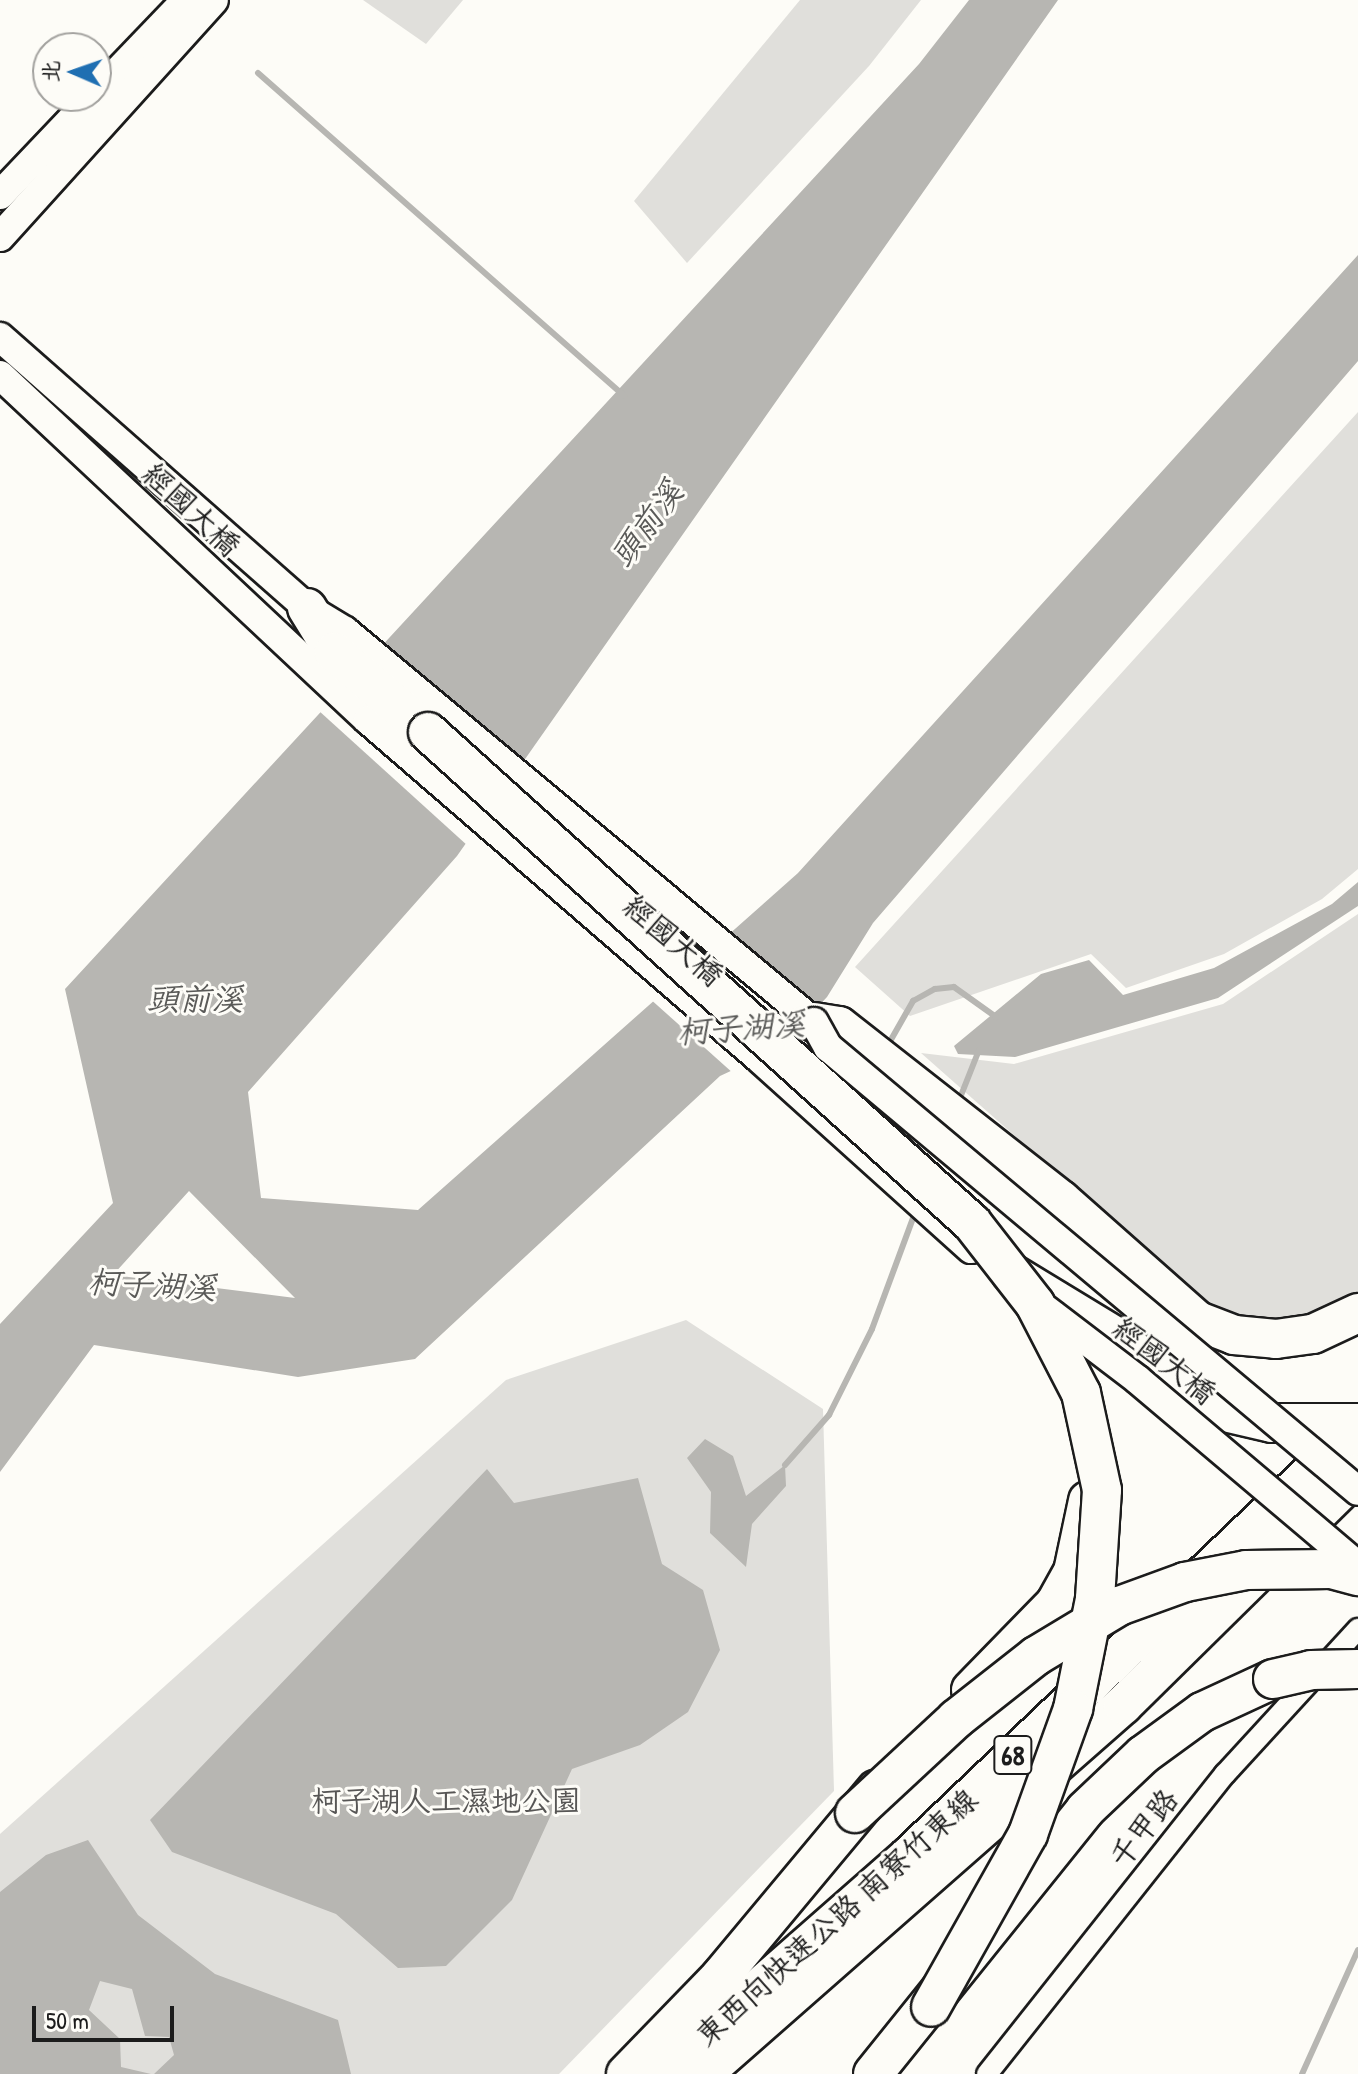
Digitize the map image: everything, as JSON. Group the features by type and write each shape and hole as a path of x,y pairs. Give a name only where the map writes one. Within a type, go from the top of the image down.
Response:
{"highway":[{"path":"307,608 334,652 972,1223 1035,1304 1081,1393 1102,1490 1095,1599 1073,1709 1028,1834 931,2007"},
{"path":"814,1022 839,1026 1061,1200 1198,1321 1234,1335 1276,1339 1313,1334 1358,1313"},
{"path":"971,1249 1121,1340 1199,1406 1272,1423 1358,1426"},
{"path":"626,2074 720,1977 855,1813 1055,1604 1073,1572 1085,1529 1089,1488 1077,1435 1058,1385 1029,1327 971,1249"},
{"name":"東西向快速公路 南寮竹東線","path":"661,2074 910,1855 1358,1426"},
{"name":"東西向快速公路 南寮竹東線","path":"703,2074 1123,1705 1226,1598 1358,1473"},
{"path":"855,1813 978,1701 1036,1656 1119,1606 1185,1582 1246,1570 1331,1569 1358,1576"},
{"path":"873,2074 931,2007 1085,1810 1143,1755 1202,1712 1273,1679 1311,1670 1358,1669"}],"main road":[{"path":"112,77 186,0"},
{"path":"0,237 214,0"},
{"path":"0,195 79,112"},
{"name":"經國大橋","path":"0,337 307,608 345,631 814,1022 828,1047 1272,1423 1358,1491"},
{"name":"經國大橋","path":"0,375 368,720 760,1059 971,1249 1138,1380 1358,1566"}],"street":[{"name":"千甲路","path":"987,2074 1225,1774 1358,1629"}],"green space":[{"path":"363,0 463,0 426,44"},
{"path":"800,0 921,0 869,66 687,263 634,201"},
{"path":"1358,412 1358,869 1322,899 1224,954 1126,988 1091,954 910,1016 855,967"},
{"path":"1358,914 1358,1294 1301,1323 1213,1311 921,1053 1014,1064 1223,1004"},
{"name":"柯子湖人工濕地公園","path":"686,1320 823,1409 834,1791 559,2074 0,2074 0,1834 506,1380"}],"water":[{"name":"頭前溪","path":"969,0 1058,0 457,856 248,1092 261,1198 418,1210 798,873 1358,255 1358,361 873,923 827,997 778,1049 720,1076 415,1359 298,1377 94,1345 0,1472 0,1324 113,1203 65,989 919,64","holes":["189,1191 295,1298 113,1275"]},
{"path":"1358,882 1358,906 1218,998 1015,1057 958,1054 954,1046 1041,974 1089,960 1123,995 1214,968 1332,904"},
{"path":"705,1439 733,1456 746,1496 785,1465 786,1486 752,1524 746,1567 710,1533 711,1492 687,1458"},
{"path":"487,1469 514,1503 638,1478 662,1564 703,1590 720,1650 688,1712 640,1745 572,1769 512,1900 446,1966 398,1968 336,1914 172,1852 150,1820"},
{"path":"88,1840 138,1915 215,1974 338,2020 351,2074 154,2074 174,2055 169,2037 145,2036 132,1989 100,1981 89,2010 120,2039 121,2067 151,2074 0,2074 0,1892 46,1855"}],"pier":[{"path":"376,647 523,768 468,846 318,710"},
{"path":"721,934 816,1015 780,1052 734,1074 648,997"}],"waterway":[{"path":"258,73 624,396"},
{"name":"柯子湖溪","path":"888,1045 913,1001 935,989 954,987 996,1017"},
{"path":"958,1103 979,1050"},
{"path":"785,1465 829,1415 872,1329 916,1210"},
{"path":"1302,2074 1358,1950"}]}
